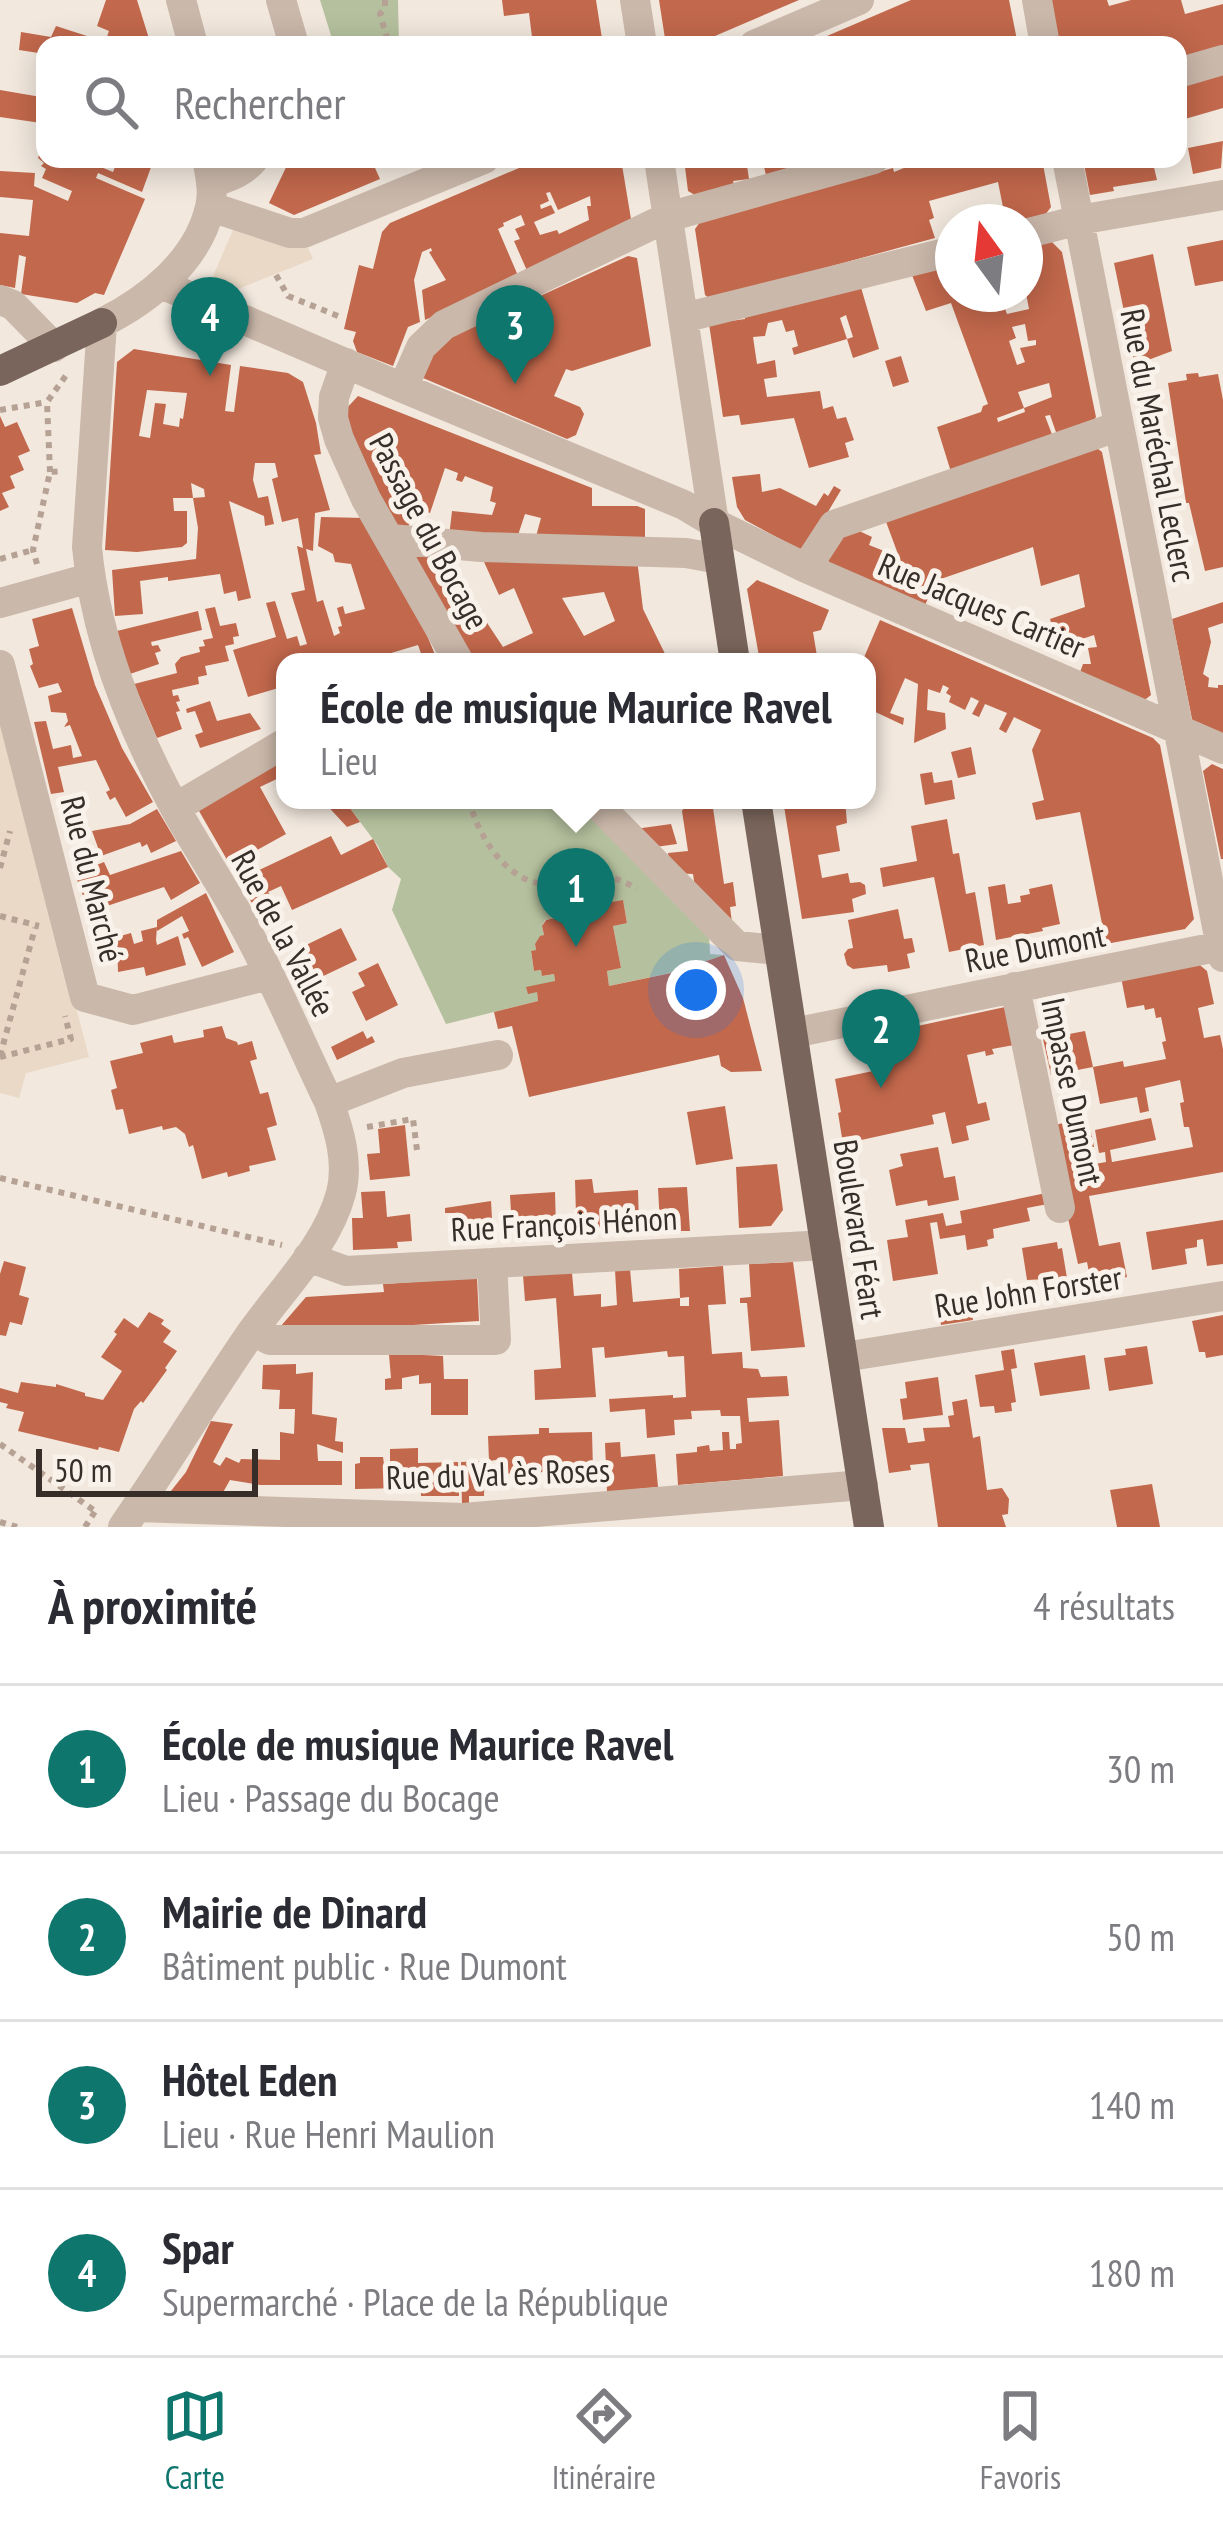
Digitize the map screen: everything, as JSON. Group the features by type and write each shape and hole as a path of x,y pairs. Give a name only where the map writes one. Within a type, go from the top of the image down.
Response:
{"main road":[{"path":"0,370 58,354 102,323"},
{"path":"714,523 734,653"},
{"name":"Boulevard Féart","path":"757,809 869,1527"}],"street":[{"path":"181,0 191,36"},
{"path":"280,0 291,36"},
{"path":"635,0 641,36"},
{"path":"775,36 860,0"},
{"path":"1036,0 1044,36"},
{"path":"1187,70 1223,60"},
{"path":"210,183 244,168"},
{"path":"210,183 290,233 304,233 462,168"},
{"path":"660,168 714,523"},
{"path":"403,388 421,346 445,325 668,217 842,168"},
{"name":"Rue du Maréchal Leclerc","path":"1069,168 1222,951"},
{"path":"102,323 147,297 192,249 210,183"},
{"path":"1043,229 1223,195"},
{"path":"682,318 935,255"},
{"name":"Rue Jacques Cartier","path":"161,284 684,505 806,568 1223,749"},
{"path":"0,300 13,305 58,354"},
{"name":"Rue de la Vallée","path":"102,323 88,547 94,602 134,726 269,974 334,1116 343,1186 308,1257 122,1518"},
{"name":"Passage du Bocage","path":"346,363 334,397 339,440 366,499 455,653"},
{"path":"806,568 834,525 1119,426"},
{"path":"391,539 481,548 686,553 719,559"},
{"path":"0,603 90,578"},
{"name":"Rue du Marché","path":"0,664 85,997 133,1010 269,974"},
{"path":"175,808 276,748"},
{"path":"602,809 736,946 778,950"},
{"name":"Rue Dumont","path":"793,1033 1222,951"},
{"name":"Impasse Dumont","path":"1015,987 1060,1208"},
{"path":"334,1116 403,1073 498,1055"},
{"name":"Rue François Hénon","path":"308,1257 346,1271 826,1246"},
{"path":"253,1331 270,1340 496,1340 492,1263"},
{"name":"Rue John Forster","path":"844,1357 1223,1296"},
{"name":"Rue du Val ès Roses","path":"122,1518 463,1518 862,1485"}],"path":[{"path":"386,0 380,14 386,36"},
{"path":"276,274 288,296 343,318"},
{"path":"44,590 33,550 50,472 46,402 68,373 58,354"},
{"path":"0,410 46,402"},
{"path":"50,472 70,471"},
{"path":"0,559 33,550"},
{"path":"471,809 508,872 546,884 582,874 608,874 652,903"},
{"path":"0,868 15,816"},
{"path":"0,916 39,926 0,1056"},
{"path":"334,1116 413,1119 417,1150"},
{"path":"0,1178 280,1244 308,1257"},
{"path":"0,1444 122,1518"},
{"path":"0,1522 16,1527"}],"green space":[{"path":"320,0 398,0 399,36 331,36"},
{"path":"351,809 583,809 709,933 710,954 724,955 609,986 607,971 621,968 613,926 627,922 623,901 602,904 595,894 572,892 572,899 560,905 562,914 545,920 544,935 531,952 534,971 541,970 543,976 554,974 555,981 537,992 538,1001 446,1024 392,910 401,879 388,867"}],"shaded area":[{"path":"236,223 305,241 313,259 223,295 207,290"},
{"path":"0,717 89,1057 26,1073 19,1098 0,1093"}],"building":[{"path":"106,0 137,0 148,36 107,36 109,31 97,26"},
{"path":"502,0 596,0 602,36 532,36 529,13 504,16"},
{"path":"659,0 799,0 715,36 665,36"},
{"path":"911,0 1009,0 1016,36 827,36"},
{"path":"1050,0 1107,0 1109,6 1131,0 1181,0 1185,14 1223,4 1223,45 1187,55 1187,36 1057,36"},
{"path":"56,26 87,36 51,36"},
{"path":"21,32 45,36 36,36 36,53 19,50"},
{"path":"1223,73 1223,108 1187,118 1187,83"},
{"path":"0,90 36,96 36,122 0,117"},
{"path":"1223,141 1221,168 1193,174 1188,148"},
{"path":"115,168 151,168 142,192 98,173 96,178 145,199 104,295 95,293 77,303 21,294 26,257 19,255 15,288 0,285 0,233 29,236 33,200 0,197 0,171 35,173 34,186 68,201 72,191 42,178 46,169 113,172"},
{"path":"286,168 375,168 380,179 294,215 269,203"},
{"path":"519,168 622,168 632,225 528,273 514,241 520,239 515,229 525,225 521,215 503,223 498,229 519,278 425,320 422,290 446,280 431,248 422,252 414,280 420,322 408,327 393,366 357,352 356,332 344,329 359,265 373,269 382,232 390,223","holes":["550,192 558,210 590,196 589,220 559,234 557,230 540,235 534,222 555,213 551,205 541,209 549,201 546,193"]},
{"path":"685,168 747,168 749,179 733,181 734,185 695,195 688,191"},
{"path":"893,168 894,172 904,168 1044,168 1051,207 1043,215 1043,204 1002,204 998,182 929,201 935,238 710,299 705,295 695,229 700,222"},
{"path":"1085,168 1154,168 1157,180 1090,195"},
{"path":"1223,240 1223,281 1195,286 1187,247"},
{"path":"1052,242 1062,252 1096,417 1091,424 1057,435 1050,415 1045,416 1053,437 951,472 937,427 981,412 988,404 954,312 1043,312 1043,243","holes":["1025,324 1028,341 1036,340 1036,345 1020,348 1025,362 1017,365 1009,341 1016,338 1012,327","1049,383 1052,397 1024,408 1018,392","1024,408 1025,412 998,422 997,418"]},
{"path":"1153,254 1172,351 1135,365 1114,263"},
{"path":"628,256 637,258 651,346 566,369 554,396 580,407 584,414 576,435 567,439 423,378 428,347"},
{"path":"935,264 935,308 926,311 910,270"},
{"path":"860,284 879,349 853,358 847,339 794,355 792,348 798,346 794,330 786,332 782,320 768,323 765,336 753,337 757,364 775,360 777,377 764,379 767,397 820,391 823,409 833,406 837,419 846,417 854,440 845,443 849,457 809,468 794,418 741,425 739,415 723,417 709,324 745,319 745,315","holes":["846,315 853,337 847,339 840,318"]},
{"path":"134,349 231,365 225,411 234,412 240,366 288,373 303,382 321,454 314,455 330,510 315,513 313,551 303,548 298,518 282,522 272,479 278,477 275,463 255,463 258,498 268,496 274,524 265,526 264,516 229,501 251,598 238,601 236,591 224,594 220,574 168,581 168,577 140,581 143,614 115,616 112,570 196,559 198,528 193,498 173,498 174,511 187,511 187,543 182,547 105,550 117,362","holes":["147,390 187,393 179,427 163,424 166,404 155,403 150,438 139,436","191,483 204,489 205,497 193,498"]},
{"path":"901,356 909,382 893,387 885,361"},
{"path":"1198,373 1199,377 1218,374 1223,400 1223,567 1205,571 1186,503 1168,383"},
{"path":"358,396 592,488 592,506 645,509 645,541 534,544 541,518 525,514 515,544 449,537 452,511 492,515 496,503 490,501 493,487 465,476 462,482 456,480 458,473 445,468 430,513 415,507 406,533 380,515 364,485 345,410"},
{"path":"0,416 5,427 17,422 30,451 18,456 24,470 10,476 15,488 2,493 9,507 0,511"},
{"path":"1094,446 1102,452 1151,695 1142,702 1079,675 1083,664 1091,664 1088,648 1097,647 1094,635 1058,647 1050,619 1085,607 1079,574 1041,586 1033,547 935,581 924,608 832,569 827,558 842,533 855,529 872,537 869,545 889,553 884,558 902,565 885,519"},
{"path":"760,474 762,492 780,488 816,506 834,486 841,490 804,552 745,520 737,507 732,477"},
{"path":"321,517 365,518 417,611 434,653 421,653 418,645 391,653 276,653 276,689 248,697 233,650 276,637 266,603 275,601 287,639 297,636 300,646 307,644 291,593 305,590 297,546 306,549 317,602 323,600 334,636 342,626 337,608 343,606 345,614 365,609 351,564 335,562 333,554 318,546"},
{"path":"417,545 437,547 503,647 533,633 514,588 499,595 480,553 637,559 643,609 665,653 464,653 408,561","holes":["604,592 615,621 584,636 562,598"]},
{"path":"757,580 829,610 821,630 813,632 816,653 758,653 747,589"},
{"path":"1223,602 1223,623 1208,628 1211,642 1203,674 1209,678 1208,687 1223,685 1223,739 1198,728 1192,719 1172,619"},
{"path":"215,607 220,626 236,623 239,636 233,637 234,644 225,646 229,661 205,666 207,675 198,677 199,684 172,690 180,701 176,712 182,729 157,738 134,684 177,673 175,664 181,657 200,652 203,640 213,638 205,609"},
{"path":"72,608 95,685 122,748 153,802 126,817 115,797 110,800 96,760 58,767 64,792 51,794 34,722 46,721 53,749 71,745 73,758 82,756 70,725 64,727 66,713 51,712 48,696 62,692 58,683 39,688 30,666 29,649 39,646 32,619"},
{"path":"198,611 202,630 151,642 161,651 155,653 159,664 130,674 113,632"},
{"path":"880,620 1153,738 1160,745 1194,919 1185,929 1106,944 1080,812 1036,820 1032,803 1044,800 1032,750 1041,730 1014,717 1006,733 999,729 1007,713 985,704 979,717 972,714 979,701 971,697 965,710 949,702 949,688 943,685 940,693 928,689 927,710 945,713 946,729 914,743 918,684 905,678 890,713 904,718 903,725 876,712 876,653 866,653"},
{"path":"210,701 217,721 250,713 261,729 200,748 195,735 203,732 195,711 187,713 186,709"},
{"path":"971,747 976,774 958,778 951,752"},
{"path":"276,756 276,779 260,787 286,834 230,865 195,804"},
{"path":"1212,764 1223,769 1223,859 1203,771"},
{"path":"932,772 934,783 952,780 955,799 925,805 920,774"},
{"path":"157,809 176,841 151,853 140,842 101,856 92,831 130,824"},
{"path":"330,809 351,809 360,822 347,827"},
{"path":"713,809 724,884 733,882 732,923 697,901 693,874 671,873 668,853 688,851 682,811"},
{"path":"784,809 846,809 847,823 836,826 840,851 818,855 822,878 848,873 850,883 865,885 866,894 852,899 854,912 802,919"},
{"path":"947,819 966,894 975,892 984,945 949,952 934,877 883,887 880,868 917,861 911,826"},
{"path":"671,824 677,844 648,848 628,830"},
{"path":"331,836 341,855 373,839 388,867 292,910 281,886 252,903 238,880"},
{"path":"181,851 200,883 171,900 164,887 89,912 75,874 104,862 110,875"},
{"path":"1005,884 1008,904 1021,902 1020,896 1030,894 1029,889 1052,884 1060,924 996,940 988,887"},
{"path":"584,890 585,895 601,897 602,904 623,900 627,923 613,926 621,968 607,971 609,986 724,955 743,998 762,1071 731,1072 721,1066 719,1055 529,1097 512,1026 498,1029 494,1012 538,1001 537,992 528,994 526,987 555,981 554,974 542,976 541,970 534,971 531,951 544,935 546,920 562,914 560,905 572,899 571,893"},
{"path":"206,893 234,952 202,967 182,934 189,931 182,916 157,931 157,920"},
{"path":"898,909 904,939 912,938 915,952 907,954 910,968 888,972 887,965 853,969 847,965 844,954 853,948 848,920"},
{"path":"157,927 157,945 178,936 186,965 146,976 144,967 118,972 117,937 131,933 134,944 143,941 141,931"},
{"path":"341,928 357,960 317,979 302,947"},
{"path":"1196,962 1207,971 1214,1004 1198,1008 1204,1038 1220,1035 1223,1049 1223,1172 1089,1196 1099,1246 1120,1242 1127,1277 1091,1283 1087,1262 1078,1264 1051,1140 1055,1125 1079,1119 1082,1133 1091,1131 1094,1147 1076,1151 1079,1167 1106,1162 1105,1152 1099,1153 1095,1130 1151,1118 1156,1140 1110,1150 1112,1162 1193,1147 1189,1127 1184,1127 1180,1080 1145,1088 1149,1111 1140,1113 1137,1097 1100,1104 1093,1067 1166,1059 1161,1017 1156,1018 1154,1008 1145,1010 1144,1005 1127,1008 1121,977"},
{"path":"378,963 398,1005 366,1021 352,992 365,986 358,973"},
{"path":"1005,1007 1014,1045 992,1049 994,1054 986,1056 985,1051 967,1055 978,1104 986,1102 990,1120 966,1126 969,1140 952,1144 945,1112 932,1115 934,1124 843,1144 835,1079 873,1071 867,1044 914,1034 913,1027"},
{"path":"222,1026 226,1038 238,1045 252,1041 257,1059 250,1061 260,1094 268,1092 277,1125 267,1128 276,1160 228,1177 227,1172 202,1179 193,1145 189,1147 185,1134 176,1127 129,1134 123,1109 116,1110 111,1090 117,1088 110,1061 143,1053 140,1043 172,1035 174,1043 204,1037 203,1030"},
{"path":"363,1031 375,1042 337,1060 331,1047"},
{"path":"1085,1031 1093,1067 1051,1075 1043,1039"},
{"path":"725,1106 733,1159 696,1165 687,1112"},
{"path":"405,1125 410,1176 370,1180 367,1154 380,1153 378,1129"},
{"path":"938,1147 944,1178 955,1176 959,1200 896,1206 889,1170 903,1166 900,1154"},
{"path":"777,1164 783,1210 771,1226 739,1228 736,1167"},
{"path":"592,1179 594,1193 638,1190 639,1225 595,1228 594,1214 576,1215 575,1180"},
{"path":"687,1187 690,1231 680,1231 679,1224 660,1225 658,1188"},
{"path":"385,1191 387,1217 410,1214 412,1241 397,1242 398,1248 353,1250 352,1218 363,1218 361,1192"},
{"path":"555,1192 556,1227 512,1229 510,1195"},
{"path":"1051,1192 1053,1203 1027,1208 1030,1221 993,1229 988,1246 967,1250 965,1235 940,1239 937,1222 930,1223 938,1274 893,1281 887,1240 908,1237 905,1220 943,1213 946,1226 962,1223 960,1211"},
{"path":"491,1201 493,1236 457,1237 456,1213 445,1213 445,1208"},
{"path":"1223,1220 1223,1264 1207,1266 1203,1239 1197,1240 1197,1247 1185,1249 1187,1264 1152,1270 1146,1232"},
{"path":"1057,1242 1067,1278 1027,1280 1022,1248"},
{"path":"4,1261 26,1267 19,1295 29,1298 22,1325 10,1322 6,1336 0,1335"},
{"path":"793,1262 805,1347 751,1351 747,1303 740,1303 740,1298 751,1297 749,1264"},
{"path":"723,1266 726,1304 708,1305 712,1354 742,1352 743,1368 758,1369 761,1377 787,1376 789,1396 747,1398 749,1422 779,1420 783,1476 678,1485 676,1454 709,1445 710,1451 723,1450 722,1432 729,1432 730,1449 736,1449 742,1443 740,1416 721,1416 720,1410 691,1411 692,1419 674,1420 675,1435 647,1438 645,1409 610,1412 609,1399 686,1397 684,1356 668,1357 667,1351 605,1358 604,1347 592,1348 596,1397 535,1400 534,1370 561,1368 556,1298 525,1301 523,1275 572,1273 574,1296 601,1294 601,1307 617,1305 615,1270 630,1269 633,1302 680,1298 679,1269"},
{"path":"477,1278 479,1321 281,1333 280,1327 306,1297 384,1292 383,1284"},
{"path":"968,1294 973,1320 941,1325 937,1301"},
{"path":"149,1312 164,1320 161,1324 171,1331 163,1342 177,1351 143,1403 134,1409 119,1452 18,1431 24,1412 0,1402 0,1388 18,1393 21,1382 56,1384 103,1400 122,1371 101,1357 114,1332 124,1318 138,1328"},
{"path":"1223,1315 1223,1355 1206,1358 1205,1352 1199,1352 1192,1321"},
{"path":"388,1343 405,1354 443,1356 444,1379 468,1379 468,1415 431,1415 431,1383 419,1384 419,1375 402,1378 402,1389 385,1390 385,1379 391,1378"},
{"path":"1147,1346 1153,1384 1109,1391 1104,1358"},
{"path":"1014,1349 1017,1368 1011,1369 1016,1402 1011,1403 1012,1411 995,1413 994,1406 980,1407 975,1375 1004,1370 1001,1351"},
{"path":"1085,1355 1090,1389 1040,1396 1034,1363"},
{"path":"296,1364 296,1374 313,1372 312,1414 337,1418 335,1441 343,1442 343,1453 317,1444 318,1461 342,1461 342,1485 260,1485 230,1480 217,1503 167,1496 186,1472 211,1421 233,1424 213,1462 220,1466 226,1457 239,1463 241,1459 280,1460 280,1432 294,1434 295,1409 279,1409 280,1390 262,1389 263,1365"},
{"path":"938,1377 943,1415 903,1420 900,1399 907,1398 905,1382"},
{"path":"967,1399 973,1438 980,1436 987,1490 1002,1488 1009,1499 1008,1514 1002,1515 1006,1527 938,1527 929,1463 889,1473 882,1428 905,1428 908,1443 925,1441 923,1428 950,1427 952,1402"},
{"path":"539,1428 549,1428 549,1433 592,1432 593,1470 496,1474 496,1460 489,1461 488,1436 539,1434"},
{"path":"620,1442 621,1457 655,1454 658,1487 607,1492 605,1443"},
{"path":"418,1448 418,1463 458,1462 459,1496 421,1496 421,1475 405,1476 405,1488 355,1489 355,1464 360,1457 383,1457 384,1464 390,1464 390,1449"},
{"path":"485,1461 484,1496 469,1496 469,1504 462,1505 461,1462"},
{"path":"1152,1484 1160,1527 1117,1527 1110,1490"}],"place":[{"name":"Spar","path":"210,376"},
{"name":"Hôtel Eden","path":"515,384"},
{"name":"École de musique Maurice Ravel","path":"576,947"},
{"name":"Mairie de Dinard","path":"881,1088"}]}
